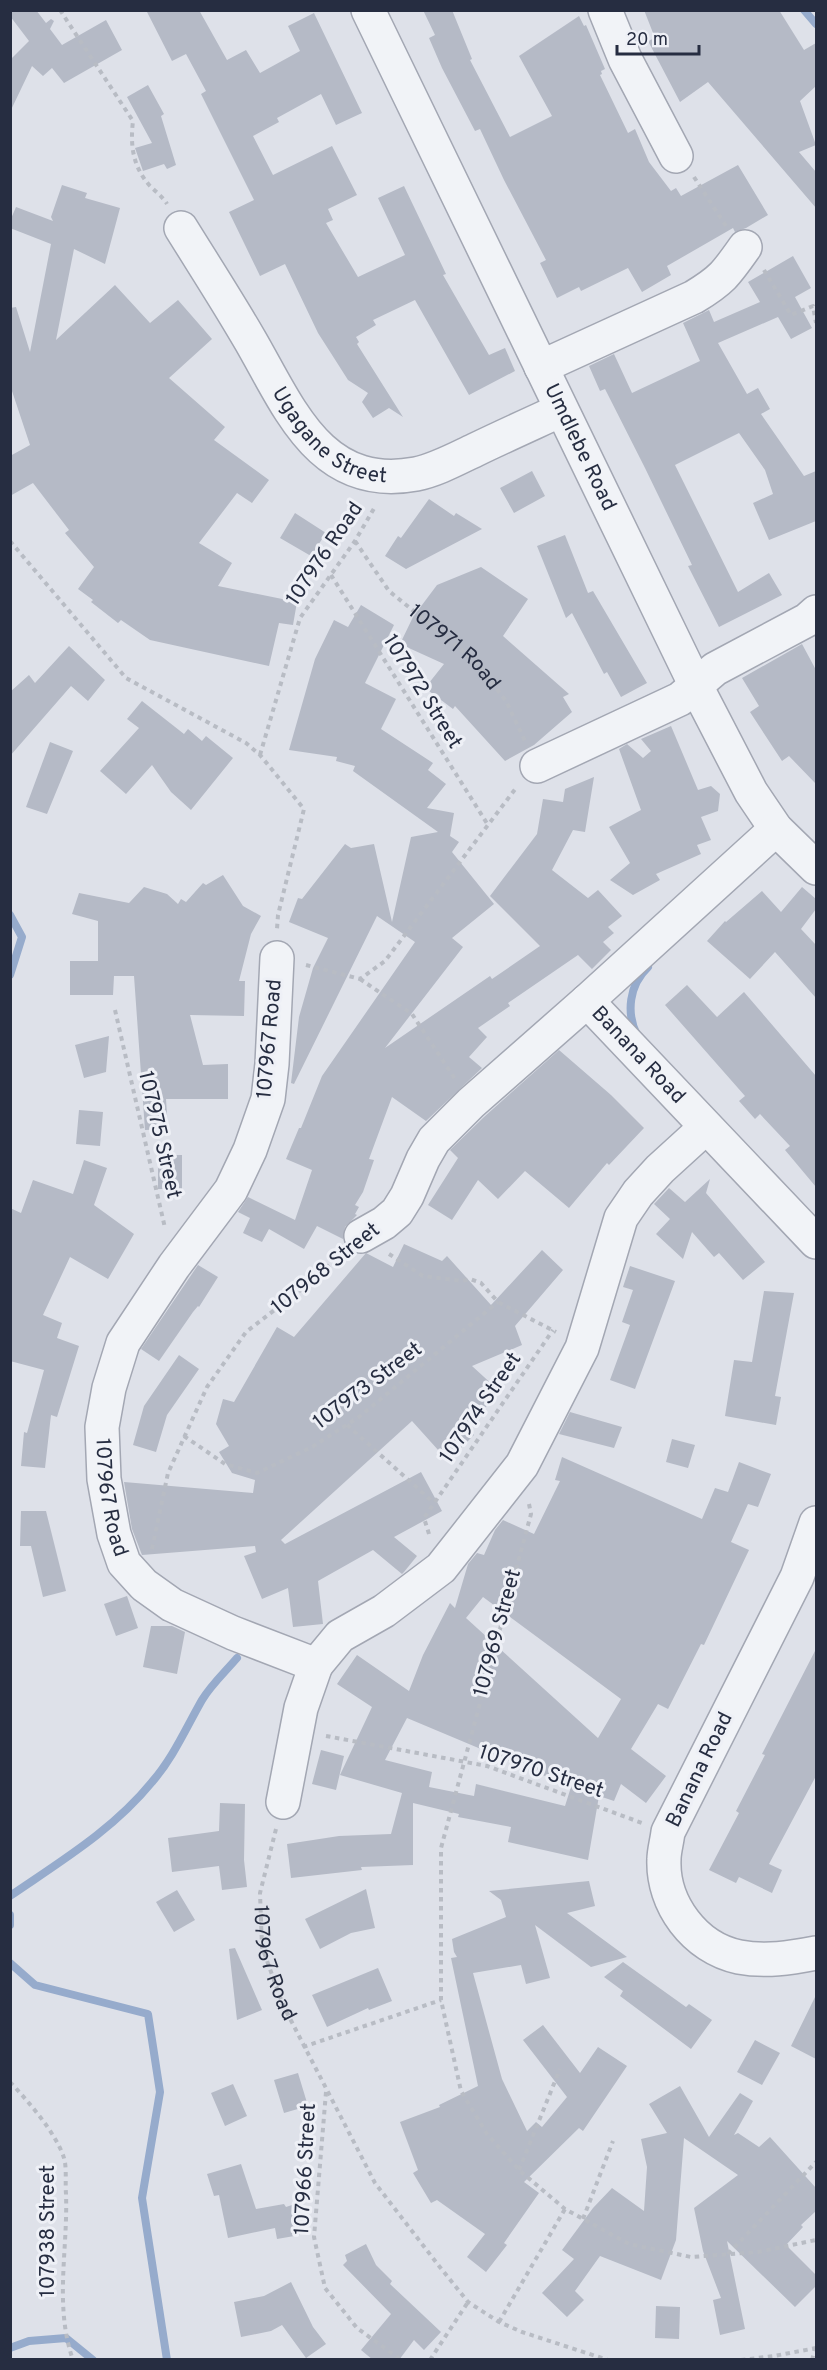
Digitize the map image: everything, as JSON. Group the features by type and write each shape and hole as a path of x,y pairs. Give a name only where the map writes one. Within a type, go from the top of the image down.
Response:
{"street":[{"name":"Umdlebe Road","path":"368,10 695,684 751,792 776,829 816,868"},
{"path":"605,10 625,59 676,156"},
{"name":"Ugagane Street","path":"181,228 250,340 282,399 310,438 328,456 349,469 374,475 417,474 561,410"},
{"path":"541,367 694,297 724,277 745,247"},
{"path":"537,766 680,699 715,669 807,620 816,612"},
{"name":"Banana Road","path":"776,829 587,1001 705,1128 816,1242"},
{"name":"107967 Road","path":"277,958 272,1065 268,1099 250,1150 231,1190 174,1266 123,1343 109,1388 102,1427 104,1479 114,1534 124,1563 144,1586 172,1605 316,1665"},
{"name":"107968 Street","path":"361,1236 384,1223 397,1212 434,1140 471,1103 587,1001"},
{"path":"283,1803 296,1730 316,1665 340,1636 384,1611 441,1568 522,1465 582,1348 621,1218 638,1193 660,1169 705,1128"},
{"name":"Banana Road","path":"816,1523 797,1577 668,1832 664,1859 666,1885 675,1911 691,1930 715,1948 738,1956 787,1959 816,1953"}],"path":[{"path":"60,10 133,121 131,140 134,160 148,184 164,200 181,228"},
{"name":"107976 Road","path":"260,755 300,618 355,541 393,476"},
{"name":"107967 Road","path":"10,541 126,678 246,743 260,755 304,808 278,915 277,958"},
{"name":"107971 Road","path":"355,541 389,591 475,661 506,701 537,766"},
{"name":"107972 Street","path":"331,575 488,825"},
{"path":"360,980 385,961 531,769 537,766"},
{"path":"277,958 360,980 412,1014 471,1103"},
{"name":"107975 Street","path":"116,1010 174,1266"},
{"path":"361,1236 423,1276 462,1281 470,1279 481,1283 498,1302 553,1330 582,1348"},
{"name":"107968 Street","path":"144,1586 168,1473 207,1387 246,1332 311,1282 361,1236"},
{"name":"107973 Street","path":"184,1436 225,1464 257,1473 312,1447 347,1425 498,1302"},
{"name":"107974 Street","path":"441,1568 424,1518 553,1330"},
{"path":"347,1425 434,1503"},
{"name":"107969 Street","path":"522,1465 531,1514 441,1848 441,2000 461,2091 487,2134 519,2170 566,2209 636,2246 691,2257 758,2252 816,2240"},
{"name":"107970 Street","path":"296,1730 487,1766 668,1832"},
{"name":"107967 Road","path":"283,1803 260,1893 261,1947 283,2005 303,2047 375,2183 468,2301 499,2322 522,2332 608,2360"},
{"path":"303,2047 441,2000"},
{"path":"519,2170 560,2069"},
{"name":"107938 Street","path":"10,2082 54,2138 65,2159 67,2213 63,2309 66,2338 73,2360"},
{"name":"107966 Street","path":"326,2091 314,2237 325,2288 357,2328 400,2360"},
{"path":"583,2219 613,2141"},
{"path":"728,2255 816,2162"},
{"path":"499,2322 566,2209"},
{"path":"430,2360 468,2301"},
{"path":"741,2360 816,2348 812,2360"}],"building":[{"path":"10,10 36,10 46,23 51,19 54,21 50,29 62,45 106,20 122,50 64,83 52,68 43,76 32,66 10,112 10,60 29,41 10,16"},
{"path":"146,10 199,10 227,60 246,50 260,73 300,51 288,26 314,13 362,113 336,125 321,94 277,118 279,122 253,136 273,175 332,146 357,195 328,209 333,220 326,223 358,277 405,255 378,198 404,186 446,274 443,275 489,355 505,348 515,371 469,395 415,300 373,320 376,325 356,337 359,342 357,344 403,417 389,408 373,418 362,402 368,393 348,380 318,333 285,264 260,276 229,212 254,200 201,94 206,91 186,54 172,61"},
{"path":"423,10 452,10 472,59 470,60 510,137 552,116 519,56 579,16 584,26 586,25 605,69 600,75 628,133 635,129 649,162 671,191 676,188 681,196 738,165 768,215 746,228 735,232 733,228 667,266 671,275 642,292 628,268 581,291 579,287 557,298 540,263 546,260 480,129 475,131 442,68 429,38 435,35"},
{"path":"644,10 779,10 804,50 816,43 816,86 800,101 816,145 799,152 816,172 816,208 708,82 680,102 648,41 655,38"},
{"path":"148,85 164,114 161,116 176,165 167,169 164,164 143,171 135,148 152,143 127,97"},
{"path":"62,185 87,193 85,198 120,208 105,264 74,249 56,340 115,285 150,323 178,300 212,339 169,378 225,427 214,440 269,480 252,503 237,493 199,543 232,563 218,586 297,602 293,625 279,623 269,666 150,640 121,620 118,623 78,589 94,567 65,533 69,530 33,483 10,496 10,456 30,445 10,385 10,308 16,307 30,352 51,244 10,228 10,221 16,207 53,221 51,217"},
{"path":"793,256 811,288 795,297 812,328 791,339 778,317 718,343 747,394 758,388 770,409 761,414 804,476 816,471 816,521 769,540 753,503 773,494 765,470 739,433 675,465 738,592 769,573 782,595 719,627 688,566 692,565 645,468 605,389 600,391 589,366 614,354 632,393 700,361 683,323 709,310 714,322 760,302 748,282"},
{"path":"532,471 545,496 514,513 500,488"},
{"path":"429,499 454,516 456,513 482,529 406,569 385,556 398,536 401,538"},
{"path":"295,513 326,533 311,556 280,538"},
{"path":"565,535 588,593 593,591 647,683 621,697 607,672 604,674 572,613 566,618 537,546"},
{"path":"481,567 528,599 503,636 569,694 563,697 572,712 534,745 505,761 455,706 453,709 425,688 444,664 400,644 413,617 437,585"},
{"path":"361,605 394,625 365,683 396,699 381,729 433,763 428,770 446,784 427,808 454,813 450,836 459,842 452,852 494,904 452,938 463,947 385,1048 490,976 492,979 540,946 490,896 537,834 543,799 563,802 565,789 594,777 585,832 573,830 552,870 588,898 598,890 622,916 608,927 614,933 603,942 611,950 592,969 578,955 508,1003 510,1006 478,1028 487,1037 469,1057 482,1068 426,1121 392,1097 369,1159 374,1160 363,1192 355,1205 359,1207 355,1214 357,1215 345,1227 343,1239 317,1226 304,1249 269,1229 262,1242 243,1233 250,1218 238,1212 248,1197 295,1220 312,1170 286,1159 299,1128 301,1128 322,1076 415,942 377,916 294,1084 291,1083 299,1017 313,968 328,938 289,922 298,898 302,899 345,844 351,848 374,844 392,922 411,837 438,832 353,771 355,766 336,761 337,757 289,750 315,659 334,620 348,627"},
{"path":"802,644 816,670 816,784 789,756 782,761 750,712 759,706 742,678"},
{"path":"69,646 105,680 88,701 71,686 10,756 10,692 29,675 35,683"},
{"path":"142,701 184,734 188,729 202,741 206,736 233,758 191,810 171,792 152,765 126,794 100,771 139,728 127,719"},
{"path":"671,726 698,790 711,786 720,794 718,811 701,817 711,840 697,845 701,854 656,874 660,880 633,895 610,880 630,863 609,827 641,810 619,749 627,744 643,758 651,751 641,739"},
{"path":"50,742 73,751 47,814 26,807"},
{"path":"223,875 243,906 261,916 251,934 239,981 245,981 244,1016 190,1015 203,1065 228,1064 228,1099 166,1099 168,1129 145,1130 134,976 114,976 113,995 70,995 70,961 98,961 98,921 72,914 79,893 129,903 144,887 167,894 178,904 181,899 186,902 203,883 206,885"},
{"path":"802,887 816,899 816,909 801,929 816,945 816,998 775,952 750,979 707,941 725,921 762,891 781,912"},
{"path":"687,985 717,1017 744,992 816,1076 816,1187 785,1150 790,1146 760,1114 755,1119 739,1101 745,1096 665,1005"},
{"path":"109,1036 106,1072 84,1078 75,1045"},
{"path":"559,1050 611,1095 644,1128 609,1165 607,1163 569,1208 525,1171 498,1199 478,1180 452,1220 428,1205 458,1158 450,1150"},
{"path":"79,1110 103,1112 100,1146 76,1144"},
{"path":"158,1155 182,1155 182,1189 158,1189"},
{"path":"84,1160 107,1168 94,1205 134,1234 108,1279 70,1257 43,1315 62,1323 57,1338 79,1346 57,1417 51,1415 45,1468 21,1466 24,1432 27,1433 44,1370 10,1361 10,1208 21,1213 33,1180 73,1194"},
{"path":"710,1179 706,1193 765,1262 743,1280 719,1253 714,1257 692,1232 683,1259 656,1234 670,1219 654,1204 669,1188 685,1202"},
{"path":"404,1244 442,1261 447,1256 491,1305 542,1250 563,1270 515,1326 522,1345 472,1366 495,1387 491,1393 495,1398 465,1427 474,1435 448,1461 412,1421 281,1540 285,1544 421,1472 442,1511 394,1537 417,1556 404,1572 402,1574 373,1550 318,1581 323,1624 293,1627 288,1588 262,1599 244,1556 256,1552 255,1546 142,1555 132,1529 124,1482 253,1493 255,1480 232,1473 219,1452 229,1446 216,1424 223,1399 234,1402 277,1327 294,1337 366,1253 393,1267"},
{"path":"198,1265 218,1277 159,1361 141,1349"},
{"path":"630,1266 675,1281 635,1389 610,1380 630,1325 622,1322 633,1290 623,1287"},
{"path":"764,1291 794,1293 775,1396 781,1397 776,1425 725,1416 734,1360 752,1362"},
{"path":"179,1355 199,1369 167,1415 156,1452 133,1445 144,1406"},
{"path":"570,1412 622,1427 614,1448 559,1434"},
{"path":"672,1439 695,1445 688,1468 666,1462"},
{"path":"562,1457 702,1519 715,1488 728,1492 739,1462 771,1474 758,1507 748,1504 731,1542 749,1550 704,1645 701,1644 668,1709 658,1704 631,1749 666,1776 646,1803 621,1784 614,1801 599,1796 588,1860 508,1842 511,1827 458,1817 459,1814 413,1803 413,1865 361,1867 362,1870 291,1878 287,1844 339,1836 391,1834 402,1793 340,1775 372,1707 337,1684 357,1655 409,1691 423,1655 450,1603 455,1608 468,1564 477,1553 484,1555 495,1530 503,1520 534,1534 560,1481 555,1480","holes":["483,1597 621,1699 598,1738 466,1618","407,1718 571,1787 565,1806 476,1784 474,1796 429,1787 432,1772 385,1760"]},
{"path":"21,1511 46,1511 66,1591 43,1597 31,1546 20,1546"},
{"path":"127,1596 138,1628 116,1636 104,1604"},
{"path":"151,1626 172,1626 185,1632 177,1674 143,1667"},
{"path":"816,1649 816,1776 769,1864 782,1870 772,1893 739,1877 736,1883 709,1870 739,1813 736,1811 765,1755 762,1754"},
{"path":"321,1750 344,1756 336,1790 312,1784"},
{"path":"220,1803 245,1804 244,1860 247,1887 222,1890 219,1866 172,1872 168,1838 219,1831"},
{"path":"589,1881 595,1906 567,1913 627,1957 591,1967 535,1925 550,1978 526,1984 521,1965 473,1973 502,2079 527,2131 536,2122 542,2127 567,2097 523,2040 543,2025 580,2073 598,2047 627,2066 583,2131 579,2128 524,2182 539,2193 504,2243 507,2245 486,2272 467,2257 485,2234 437,2200 431,2203 413,2173 418,2170 400,2122 440,2107 439,2105 478,2086 451,1958 457,1957 452,1939 506,1917 501,1900 489,1891"},
{"path":"366,1889 375,1928 351,1933 320,1949 305,1919"},
{"path":"177,1890 195,1920 174,1932 156,1902"},
{"path":"235,1948 262,2010 237,2020 229,1949"},
{"path":"623,1962 686,2007 689,2004 712,2020 691,2049 620,1996 623,1991 604,1977"},
{"path":"378,1968 392,2001 369,2010 368,2008 327,2027 312,1995"},
{"path":"816,1995 816,2059 791,2046"},
{"path":"755,2040 780,2053 762,2085 737,2072"},
{"path":"298,2073 308,2106 284,2113 274,2080"},
{"path":"233,2084 247,2116 225,2126 211,2093"},
{"path":"680,2086 709,2137 740,2093 753,2101 734,2135 738,2133 759,2147 770,2137 816,2188 816,2211 801,2225 803,2227 786,2245 816,2275 816,2286 795,2307 727,2241 745,2329 720,2335 713,2300 721,2298 703,2251 694,2208 738,2175 684,2138 676,2240 661,2280 600,2256 575,2291 584,2300 567,2317 542,2293 574,2259 562,2250 593,2208 612,2188 644,2211 647,2167 641,2139 667,2133 649,2104"},
{"path":"241,2164 256,2209 284,2204 286,2207 295,2204 300,2235 277,2239 275,2228 228,2238 219,2195 214,2196 207,2174"},
{"path":"366,2244 376,2265 392,2281 390,2284 441,2332 424,2350 414,2340 399,2360 373,2360 361,2350 391,2314 343,2265 347,2261 345,2255"},
{"path":"291,2282 313,2327 326,2344 306,2358 282,2325 271,2331 241,2337 234,2302 264,2296"},
{"path":"656,2306 680,2307 679,2339 655,2338"}],"waterway":[{"path":"804,10 816,24"},
{"path":"10,915 22,937 10,975"},
{"path":"637,1035 631,1018 631,1000 637,982 648,967"},
{"path":"10,1896 85,1844 137,1799 166,1763 206,1694 237,1658"},
{"path":"10,1915 10,1925"},
{"path":"10,1963 35,1985 148,2014 160,2092 142,2198 167,2360"},
{"path":"10,2348 29,2341 66,2338 93,2360"}]}
